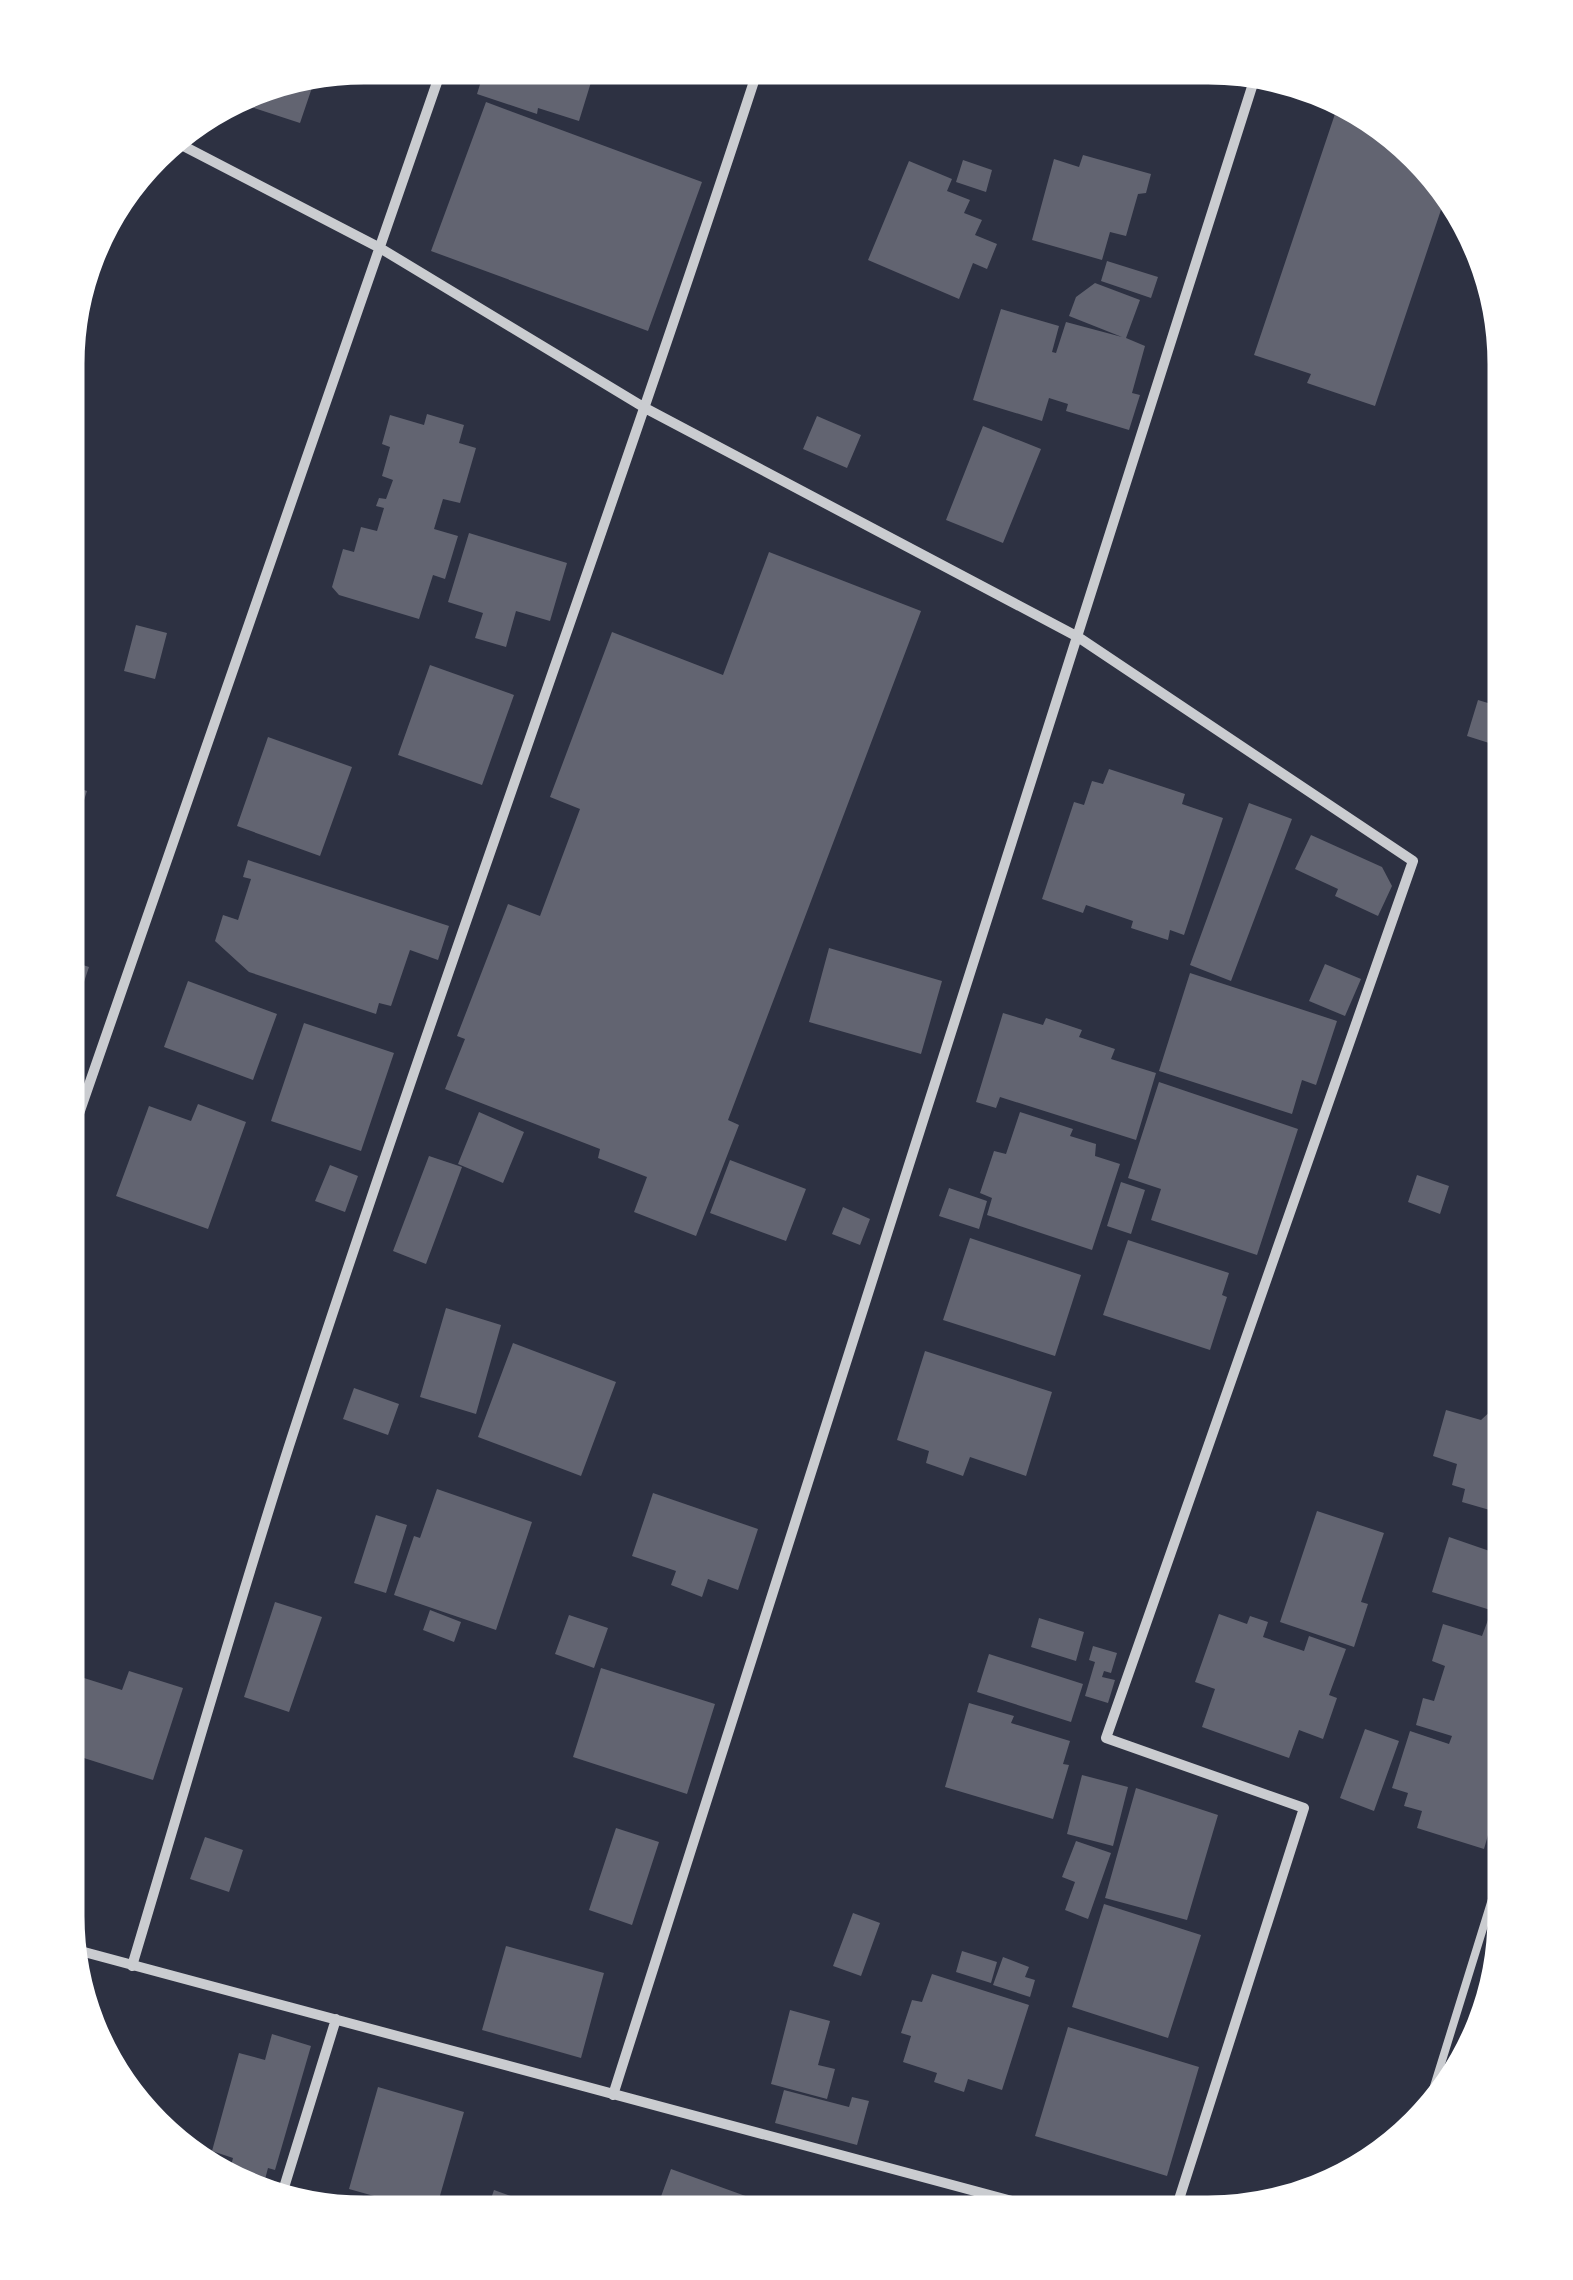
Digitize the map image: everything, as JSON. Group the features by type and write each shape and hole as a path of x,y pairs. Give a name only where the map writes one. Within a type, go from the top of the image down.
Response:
{"street":[{"path":"82,1105 438,82"},
{"path":"132,1966 288,1450 498,825 755,82"},
{"path":"613,2094 1252,86"},
{"path":"185,147 380,248 645,408 1078,637 1413,861 1106,1738 1304,1808 1179,2198"},
{"path":"85,1953 1004,2198"},
{"path":"285,2186 336,2019"}],"lane":[{"path":"1435,2083 1490,1906"}],"building":[{"path":"481,82 591,82 579,121 538,108 537,114 477,94"},
{"path":"312,87 300,123 250,107"},
{"path":"486,102 702,182 648,331 431,251"},
{"path":"1335,113 1395,152 1442,207 1375,406 1307,383 1311,374 1254,355"},
{"path":"1083,155 1151,174 1146,193 1138,194 1126,236 1110,232 1102,260 1032,240 1054,159 1079,167"},
{"path":"963,160 992,170 986,192 956,182"},
{"path":"909,161 952,179 947,191 970,200 964,213 982,220 975,235 997,244 987,269 973,263 959,299 868,260"},
{"path":"1107,261 1158,277 1151,298 1101,281"},
{"path":"1095,283 1140,300 1126,338 1145,346 1132,393 1140,395 1129,430 1066,411 1068,404 1049,398 1042,421 973,400 1001,309 1059,326 1052,352 1056,353 1066,322 1122,337 1069,316 1076,297"},
{"path":"427,414 464,425 459,443 476,448 460,503 443,499 434,529 458,536 445,579 433,575 419,619 339,595 332,587 343,549 354,552 361,527 377,531 384,508 376,506 379,498 386,499 393,480 382,476 390,447 382,444 390,415 424,425"},
{"path":"817,416 861,435 847,468 803,449"},
{"path":"983,426 1041,449 1003,543 946,520"},
{"path":"469,533 567,563 550,621 516,611 506,647 475,638 483,613 448,602"},
{"path":"769,552 921,611 728,1120 739,1125 696,1236 634,1212 647,1177 598,1158 600,1149 445,1089 465,1039 457,1036 508,904 540,916 580,809 550,797 612,632 723,675"},
{"path":"136,625 167,633 155,679 124,671"},
{"path":"430,665 514,695 482,785 398,755"},
{"path":"1478,700 1490,704 1490,743 1467,736"},
{"path":"268,737 352,767 320,856 237,826"},
{"path":"1109,769 1185,794 1182,804 1223,818 1184,935 1170,930 1168,940 1131,928 1133,921 1086,905 1083,913 1042,899 1074,802 1084,805 1092,781 1103,784"},
{"path":"1249,803 1292,819 1231,981 1190,965"},
{"path":"1311,835 1382,867 1392,886 1378,916 1335,896 1338,889 1295,869"},
{"path":"248,860 449,926 438,960 410,950 391,1006 379,1003 376,1014 249,972 215,941 223,915 238,920 251,879 243,877"},
{"path":"829,948 942,981 921,1054 809,1022"},
{"path":"1325,964 1361,979 1345,1016 1309,1001"},
{"path":"82,965 89,967 82,988"},
{"path":"1190,973 1337,1021 1316,1085 1302,1080 1292,1114 1159,1071"},
{"path":"188,981 277,1014 253,1080 164,1047"},
{"path":"1003,1013 1043,1025 1046,1018 1082,1030 1079,1037 1115,1049 1111,1059 1156,1073 1136,1140 1000,1097 996,1108 976,1102"},
{"path":"304,1023 394,1053 361,1151 271,1121"},
{"path":"1159,1082 1298,1129 1257,1255 1151,1220 1161,1189 1128,1178"},
{"path":"198,1104 246,1122 208,1229 116,1196 149,1106 191,1121"},
{"path":"479,1112 524,1132 503,1183 458,1164"},
{"path":"1020,1112 1073,1129 1070,1136 1096,1144 1095,1156 1120,1164 1092,1250 987,1215 992,1198 980,1193 994,1151 1006,1154"},
{"path":"429,1156 462,1167 426,1264 393,1251"},
{"path":"730,1160 806,1189 786,1241 710,1213"},
{"path":"330,1165 358,1176 345,1212 315,1201"},
{"path":"1417,1175 1449,1186 1440,1214 1408,1202"},
{"path":"1121,1182 1145,1190 1131,1234 1107,1226"},
{"path":"949,1188 987,1201 979,1229 939,1216"},
{"path":"843,1207 870,1219 860,1245 832,1234"},
{"path":"970,1238 1081,1275 1055,1356 943,1320"},
{"path":"1128,1240 1229,1273 1222,1295 1227,1297 1210,1350 1103,1315"},
{"path":"446,1308 501,1325 476,1414 420,1397"},
{"path":"513,1343 616,1382 581,1476 478,1437"},
{"path":"925,1351 1052,1392 1026,1476 970,1457 963,1476 926,1463 929,1451 897,1440"},
{"path":"354,1388 399,1404 388,1435 343,1419"},
{"path":"1446,1410 1481,1420 1490,1412 1490,1510 1462,1502 1465,1489 1452,1485 1457,1464 1433,1456"},
{"path":"437,1489 532,1522 496,1630 394,1595 414,1536 420,1538"},
{"path":"653,1493 758,1529 738,1590 708,1579 702,1597 671,1585 676,1571 632,1556"},
{"path":"1317,1511 1384,1533 1361,1602 1368,1604 1354,1647 1280,1622"},
{"path":"376,1515 407,1525 386,1593 354,1583"},
{"path":"1449,1537 1490,1551 1490,1610 1432,1592"},
{"path":"275,1602 322,1617 289,1712 244,1697"},
{"path":"430,1610 461,1622 454,1642 423,1630"},
{"path":"1219,1614 1247,1624 1250,1616 1268,1622 1263,1637 1304,1651 1309,1636 1346,1649 1329,1695 1337,1698 1323,1739 1299,1730 1289,1758 1202,1727 1215,1689 1195,1682"},
{"path":"569,1615 608,1628 594,1668 555,1654"},
{"path":"1039,1618 1084,1632 1076,1661 1031,1647"},
{"path":"1490,1621 1490,1828 1484,1849 1417,1828 1422,1811 1404,1806 1408,1793 1392,1788 1410,1731 1449,1744 1452,1736 1416,1725 1423,1698 1434,1701 1445,1666 1432,1661 1443,1624 1482,1636"},
{"path":"1093,1646 1117,1653 1111,1673 1104,1671 1102,1677 1115,1680 1108,1703 1085,1696 1095,1662 1089,1660"},
{"path":"989,1654 1083,1684 1071,1722 977,1692"},
{"path":"601,1668 715,1704 687,1794 573,1757"},
{"path":"129,1671 183,1688 153,1780 82,1757 82,1677 122,1690"},
{"path":"969,1703 1014,1716 1011,1723 1070,1741 1063,1764 1069,1765 1053,1819 945,1787"},
{"path":"1365,1729 1399,1741 1374,1811 1340,1798"},
{"path":"1082,1775 1128,1787 1113,1846 1067,1834"},
{"path":"1136,1788 1218,1815 1187,1920 1105,1898"},
{"path":"616,1828 659,1842 632,1925 589,1910"},
{"path":"205,1837 243,1850 229,1892 190,1879"},
{"path":"1076,1841 1111,1853 1088,1919 1065,1910 1075,1882 1062,1877"},
{"path":"1104,1904 1201,1935 1168,2038 1072,2007"},
{"path":"853,1913 880,1923 861,1976 833,1966"},
{"path":"506,1946 604,1973 581,2058 482,2030"},
{"path":"962,1951 997,1962 991,1983 956,1972"},
{"path":"1003,1957 1029,1967 1025,1977 1035,1980 1030,1997 993,1985"},
{"path":"932,1974 1029,2005 1002,2090 968,2079 964,2092 934,2082 937,2073 903,2062 911,2036 901,2033 912,2000 922,2002"},
{"path":"790,2010 830,2021 818,2065 835,2069 827,2099 771,2084"},
{"path":"1068,2027 1199,2067 1167,2176 1035,2136"},
{"path":"272,2034 311,2046 275,2170 268,2168 265,2179 231,2164 233,2158 212,2151 239,2053 265,2060"},
{"path":"378,2087 464,2112 439,2198 381,2198 349,2189"},
{"path":"784,2090 849,2107 852,2097 869,2101 857,2145 775,2123"},
{"path":"671,2169 751,2198 660,2198"},
{"path":"494,2190 516,2198 491,2198"}]}
